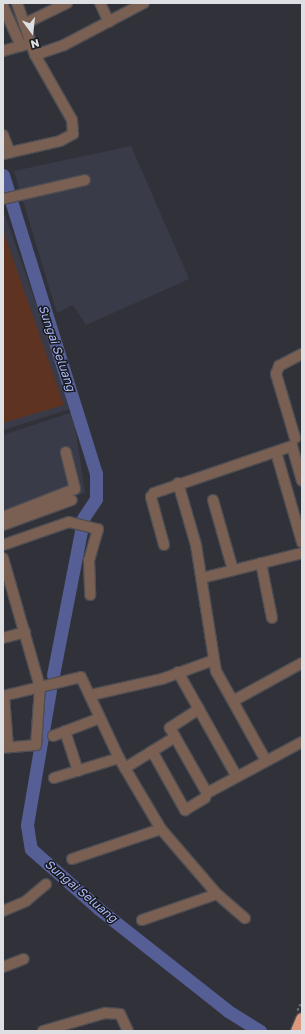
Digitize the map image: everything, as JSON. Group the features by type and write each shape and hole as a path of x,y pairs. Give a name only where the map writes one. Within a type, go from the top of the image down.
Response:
{"highway":[{"path":"296,1031 302,1019"}],"street":[{"path":"3,134 6,153 60,141 73,134 72,120 35,55 17,3"},
{"path":"24,24 67,3"},
{"path":"100,3 109,22"},
{"path":"35,55 64,46 139,4"},
{"path":"4,9 21,46"},
{"path":"3,51 31,42"},
{"path":"3,199 85,180"},
{"path":"302,354 280,366 276,374 296,440 302,481"},
{"path":"164,545 151,497 159,490 276,452 296,440"},
{"path":"3,517 75,489 66,452"},
{"path":"276,452 302,542"},
{"path":"178,483 202,578 214,660 233,701 266,761"},
{"path":"3,524 72,500"},
{"path":"213,500 233,570"},
{"path":"3,545 69,522 87,525 98,529 89,560 90,595"},
{"path":"202,578 302,553"},
{"path":"3,558 43,686 36,744 5,748 3,696 43,686 57,682 81,677 91,695 119,758 161,829 217,894 244,918"},
{"path":"261,563 272,618"},
{"path":"3,638 25,632"},
{"path":"91,695 162,679 214,660"},
{"path":"233,701 302,663"},
{"path":"178,672 237,777"},
{"path":"125,768 152,751 199,709"},
{"path":"53,736 100,718"},
{"path":"65,731 78,771"},
{"path":"172,733 207,793"},
{"path":"152,751 185,810 205,798 207,793 302,742"},
{"path":"54,778 119,758"},
{"path":"72,859 161,829"},
{"path":"3,911 26,900 46,884"},
{"path":"142,920 217,894"},
{"path":"3,967 24,959"},
{"path":"43,1031 112,1013 120,1014 128,1031"}],"shaded area":[{"path":"131,146 189,279 86,325 73,305 57,313 14,171"},
{"path":"3,210 73,408 3,430"},
{"path":"3,230 64,405 3,423"},
{"path":"73,412 85,493 3,521 3,435"}],"waterway":[{"name":"Sungai Seluang","path":"3,175 96,473 96,499 83,518"},
{"name":"Sungai Seluang","path":"53,675 81,531"},
{"name":"Sungai Seluang","path":"50,690 27,825 31,849 99,909 228,1011 260,1031"}]}
